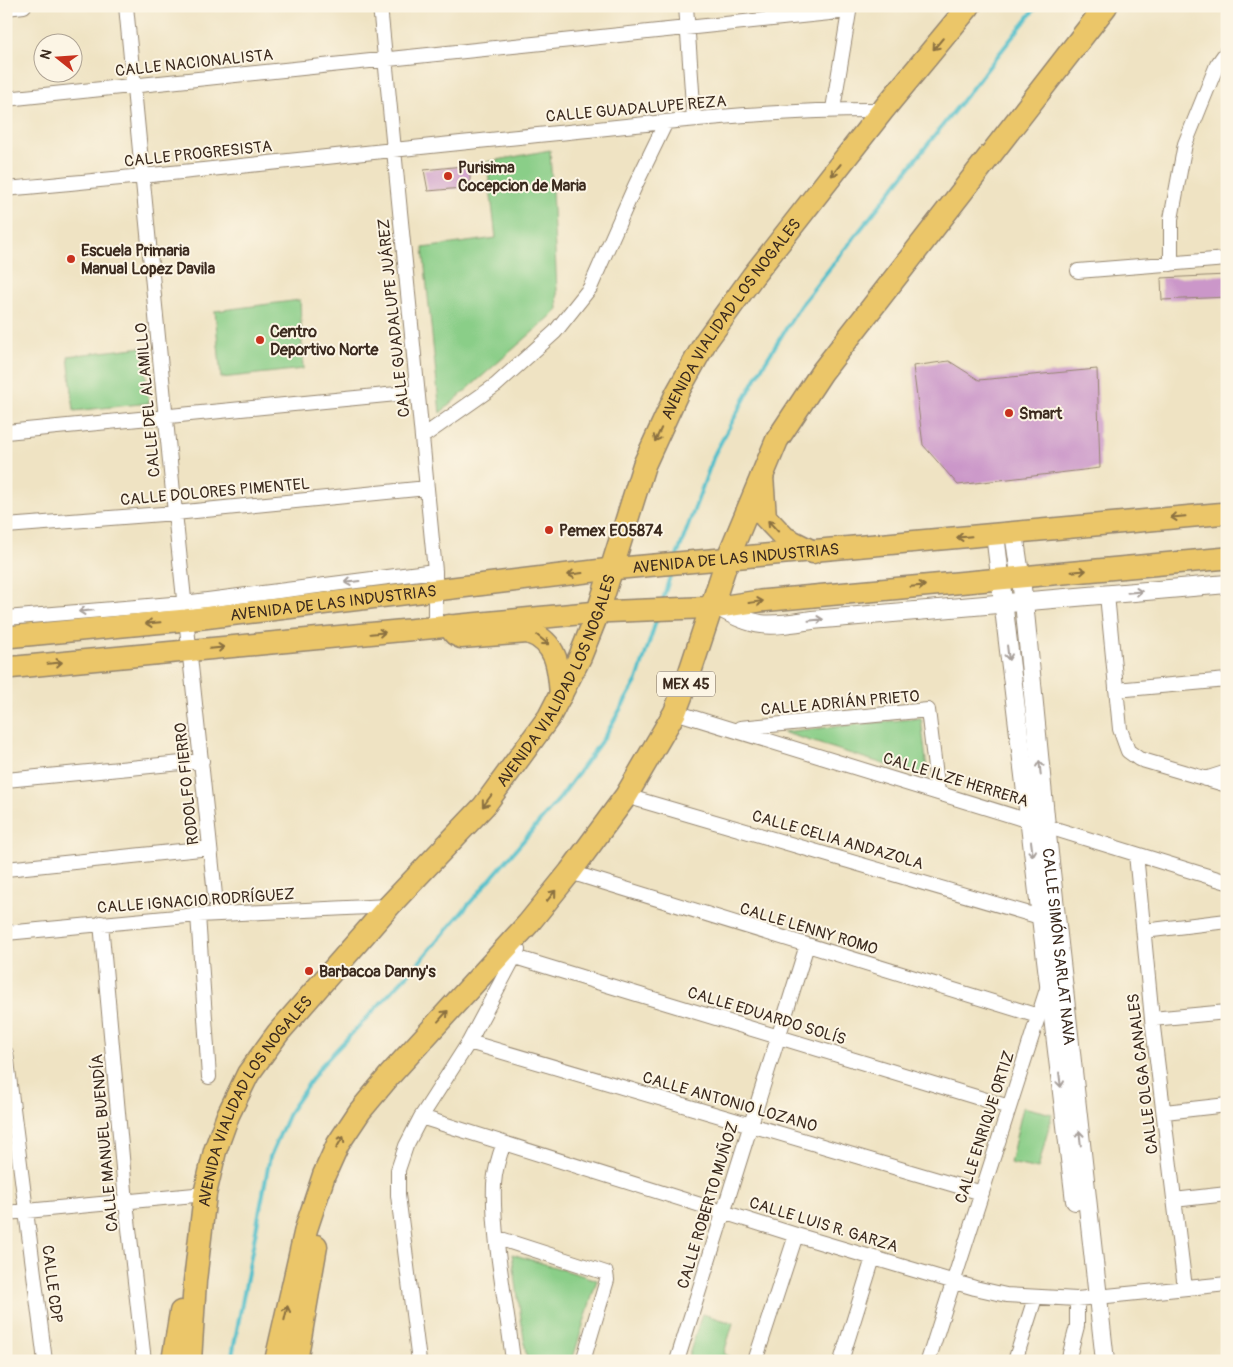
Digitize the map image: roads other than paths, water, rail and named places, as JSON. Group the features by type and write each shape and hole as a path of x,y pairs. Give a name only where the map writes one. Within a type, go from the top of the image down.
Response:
{"highway":[{"name":"AVENIDA VIALIDAD LOS NOGALES","path":"190,1361 194,1281 205,1194 215,1151 228,1115 248,1074 278,1034 389,906 484,806 561,696 580,657 598,612 644,465 677,393 706,341 753,276 883,110 969,6"},
{"name":"MEX 45","path":"276,1361 306,1229 324,1175 338,1144 360,1111 528,924 570,872 626,796 674,712 716,607 726,560 777,440 822,372 1106,6"},
{"path":"762,473 765,517 785,538 813,552"},
{"path":"442,627 461,637 528,632 536,635 547,642 554,652 559,666 561,696"},
{"path":"296,1361 323,1207 324,1175"},
{"path":"173,1361 183,1304 194,1281"}],"main road":[{"name":"AVENIDA DE LAS INDUSTRIAS","path":"6,637 185,611 435,581 611,569 691,561 726,560 1227,513"},
{"name":"AVENIDA DE LAS INDUSTRIAS","path":"6,668 598,612 716,607 760,601 1020,576 1227,558"}],"street":[{"path":"6,8 24,6"},
{"name":"CALLE DEL ALAMILLO","path":"126,6 185,611"},
{"name":"CALLE GUADALUPE JUÁREZ","path":"380,6 435,581 442,627"},
{"path":"686,6 694,119"},
{"path":"833,109 849,9"},
{"name":"CALLE NACIONALISTA","path":"6,100 688,28 849,9"},
{"path":"1171,264 1171,219 1185,144 1217,65 1227,51"},
{"name":"CALLE GUADALUPE REZA","path":"394,150 694,119 833,109 883,110"},
{"path":"422,437 503,378 555,332 590,288 635,186 666,122"},
{"name":"CALLE PROGRESISTA","path":"6,189 142,177 394,150"},
{"path":"1078,270 1227,259"},
{"path":"6,432 417,392"},
{"name":"CALLE DOLORES PIMENTEL","path":"6,526 175,513 427,488"},
{"name":"CALLE SIMÓN SARLAT NAVA","path":"1005,533 1020,576 1024,602 1046,826 1092,1361"},
{"name":"CALLE SIMÓN SARLAT NAVA","path":"1005,533 999,579 1002,604 1087,1298 1105,1361"},
{"path":"716,607 741,621 772,626 1227,584"},
{"path":"1107,595 1120,729 1128,751 1140,759 1227,785"},
{"path":"185,611 190,650"},
{"name":"AVENIDA DE LAS INDUSTRIAS","path":"6,618 185,611"},
{"name":"RODOLFO FIERRO","path":"190,650 217,914"},
{"path":"1116,690 1227,680"},
{"name":"CALLE ADRIÁN PRIETO","path":"734,729 928,710 938,792"},
{"name":"CALLE ILZE HERRERA","path":"674,712 1028,819 1227,882"},
{"path":"6,780 202,760"},
{"path":"1206,779 1227,772"},
{"name":"CALLE CELIA ANDAZOLA","path":"626,796 1040,917"},
{"path":"6,869 210,848"},
{"name":"CALLE OLGA CANALES","path":"1136,854 1152,1019 1165,1112 1185,1288"},
{"name":"CALLE LENNY ROMO","path":"570,872 1038,1016"},
{"name":"CALLE IGNACIO RODRÍGUEZ","path":"6,933 102,922 198,915 389,906"},
{"path":"198,915 209,1077"},
{"name":"CALLE MANUEL BUENDÍA","path":"102,922 126,1202 144,1361"},
{"path":"1144,931 1227,922"},
{"path":"419,1361 398,1195 398,1170 406,1146 421,1117 470,1042 515,957 528,924"},
{"name":"CALLE ROBERTO MUÑOZ","path":"677,1361 807,946"},
{"name":"CALLE EDUARDO SOLÍS","path":"515,957 1009,1107"},
{"name":"CALLE ENRIQUE ORTIZ","path":"928,1361 1049,983"},
{"path":"1152,1019 1227,1012"},
{"name":"CALLE ANTONIO LOZANO","path":"470,1042 982,1193"},
{"name":"CALLE CDP","path":"6,1053 45,1361"},
{"path":"1165,1112 1227,1105"},
{"name":"CALLE LUIS R. GARZA","path":"421,1117 796,1235 1006,1295 1035,1298 1087,1298 1227,1284"},
{"path":"504,1142 494,1184 498,1238 514,1361"},
{"path":"6,1213 205,1194"},
{"path":"1174,1200 1227,1194"},
{"path":"756,1361 796,1235"},
{"path":"498,1238 606,1273 607,1280 583,1361"},
{"path":"841,1361 873,1258"},
{"path":"1015,1361 1035,1298"},
{"path":"1068,1361 1087,1298"}],"waterway":[{"path":"677,556 715,453 761,369 800,306 1037,6"},
{"path":"662,602 672,570"},
{"path":"231,1361 270,1157 290,1111 321,1066 414,968 560,798 605,736 637,680 658,615"}],"place":[{"name":"Purisima Cocepcion de Maria","path":"448,176"},
{"name":"Escuela Primaria Manual Lopez Davila","path":"71,259"},
{"name":"Centro Deportivo Norte","path":"260,340"},
{"name":"Smart","path":"1009,413"},
{"name":"Pemex E05874","path":"549,530"},
{"name":"Barbacoa Danny's","path":"309,971"}]}
